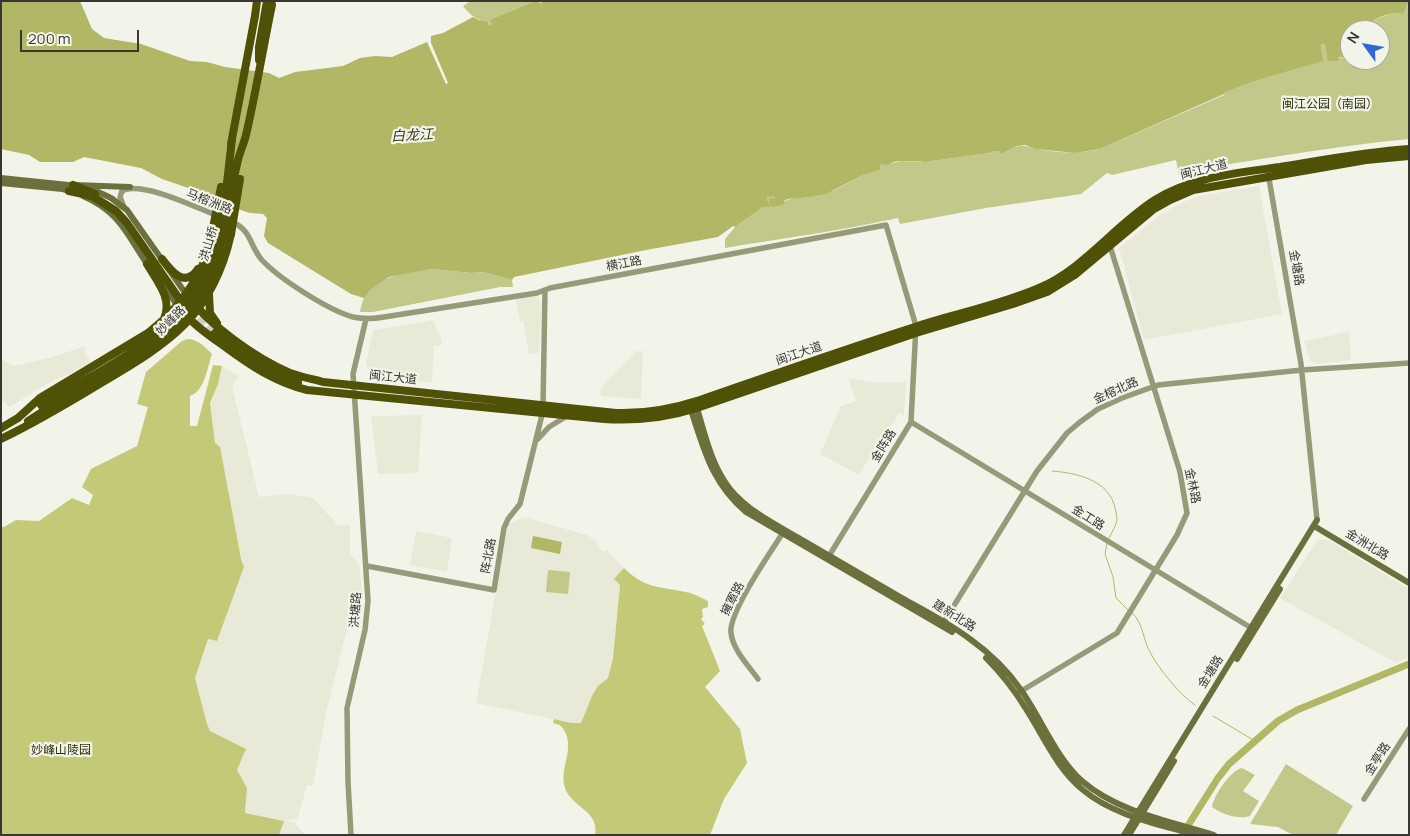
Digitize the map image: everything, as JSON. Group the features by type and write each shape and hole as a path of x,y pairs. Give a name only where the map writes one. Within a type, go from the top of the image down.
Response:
{"main road":[{"name":"洪山桥","path":"207,249 232,140 257,1"},
{"name":"洪山桥","path":"43,408 154,344 175,326 191,308 208,280 225,232 238,161 246,136 271,2"},
{"name":"妙峰路","path":"1,439 40,420 138,362 165,343 198,309 209,294 224,258 231,234 246,136"},
{"path":"1,439 43,408 151,339 171,322 188,302 205,272 215,246 224,202 232,140"},
{"name":"闽江大道","path":"916,330 1013,304 1047,292 1076,274 1154,209 1176,197 1204,187 1268,172 1360,154 1409,149"},
{"name":"闽江大道","path":"180,298 198,309 245,347 298,376 323,382 543,409 571,415 628,420 668,416 1050,283 1076,265 1143,208 1172,191 1207,179 1409,156"},
{"path":"1,178 95,190 111,198 130,214 174,274 182,277 188,277 196,272 207,249"},
{"path":"1,183 67,187 130,187"},
{"path":"67,187 114,215 147,264 167,301 164,320"},
{"path":"67,187 92,196 116,211 127,222 180,298"},
{"name":"妙峰路","path":"1,428 18,418 40,398 127,347 164,320 201,269 207,249"},
{"path":"162,259 189,320 269,377 300,388 334,393"},
{"path":"147,264 180,298"},
{"path":"209,294 212,316 229,335"},
{"path":"323,382 300,381 281,374 216,332 269,371 299,384 334,393"},
{"name":"闽江大道","path":"334,393 543,409 625,413 693,406"},
{"name":"建新北路","path":"693,406 706,457 719,483 746,512 829,556 942,624"},
{"path":"18,418 43,408"},
{"name":"金洲北路","path":"1316,524 1409,579"},
{"name":"金洲北路","path":"1316,524 1409,583"},
{"name":"金塘路","path":"1129,835 1139,815 1316,524"},
{"name":"建新北路","path":"783,532 972,640 990,656 1019,692 1079,778 1110,800 1139,815 1194,832 1214,835"},
{"name":"金塘路","path":"1124,835 1139,815"}],"street":[{"name":"金塘路","path":"1268,172 1302,370 1316,524"},
{"path":"124,207 120,200 120,194 130,187"},
{"name":"马榕洲路","path":"130,187 155,191 240,225 251,238 259,257 275,272 330,307 349,315 366,319"},
{"name":"金阵路","path":"829,556 911,422 916,330 886,225"},
{"name":"横江路","path":"366,319 384,318 545,291 550,288 886,225"},
{"name":"金林路","path":"1019,692 1114,635 1127,618 1156,570 1184,521 1187,509 1180,472 1110,246"},
{"name":"阵北路","path":"367,566 494,590 504,528 508,519 520,504 543,409 545,291"},
{"name":"洪塘路","path":"351,835 347,708 366,623 367,566 364,546 353,374 366,319"},
{"name":"金榕北路","path":"942,624 1024,490 1058,444 1080,422 1106,405 1154,386 1302,370 1409,364"},
{"path":"536,443 549,427 571,415"},
{"name":"金工路","path":"911,422 1253,629"},
{"name":"擁軍路","path":"758,679 734,645 730,626 735,613 783,532"},
{"name":"金亭路","path":"1364,799 1409,729"}],"shaded area":[{"path":"1259,186 1282,314 1144,340 1119,248 1161,214 1185,201 1199,196"},
{"path":"536,296 540,300 541,318 539,351 538,353 529,354 523,321 520,321 516,300"},
{"path":"433,320 442,341 441,346 434,346 432,383 371,378 366,363 373,330"},
{"path":"1349,332 1351,360 1316,364 1310,361 1304,341"},
{"path":"86,346 85,353 90,362 68,375 52,381 9,407 1,399 1,359 14,366 49,358"},
{"path":"636,351 643,351 641,399 601,396 600,389"},
{"path":"222,366 239,376 232,386 259,497 288,494 313,498 338,525 350,525 350,554 359,564 362,591 360,615 348,625 326,713 313,786 307,785 298,818 286,821 294,822 305,835 279,835 283,821 245,813 247,788 237,770 246,749 210,731 195,678 208,639 216,641 244,567 215,443 210,403 218,384"},
{"path":"848,378 869,382 906,382 904,416 899,413 895,421 881,437 859,475 820,454 841,406 856,401"},
{"path":"422,415 418,473 378,474 371,416"},
{"path":"524,517 587,535 597,542 596,544 603,552 607,550 624,568 614,579 620,584 613,658 608,678 592,696 581,723 571,723 476,703 508,524"},
{"path":"416,531 452,538 447,572 410,565"},
{"path":"1317,540 1328,540 1409,589 1409,657 1396,663 1280,598"}],"green space":[{"path":"470,1 535,1 491,20 492,24 489,25 487,21 480,20 463,6"},
{"name":"闽江公园（南园）","path":"1409,2 1409,139 1251,161 1179,175 1176,160 1112,175 1107,173 1081,194 986,208 900,224 898,218 834,231 725,248 725,239 735,227 763,207 769,207 767,197 775,195 775,198 783,202 792,198 802,198 835,190 863,175 880,170 880,165 882,164 902,161 925,162 994,151 999,151 1001,154 1014,147 1022,146 1061,152 1084,152 1100,149 1224,95 1224,93 1255,81 1322,61 1321,47 1323,44 1325,45 1327,59 1340,58 1340,70 1390,70 1390,20 1376,20 1393,14 1404,13"},
{"path":"431,269 471,273 483,272 512,280 513,287 500,287 373,312 360,312 365,296 378,283 394,276"},
{"name":"妙峰山陵园","path":"188,339 198,342 212,354 202,384 190,396 190,426 197,426 213,365 222,366 218,384 210,403 215,443 220,447 244,567 217,641 208,639 195,678 210,731 246,749 237,770 247,788 245,813 284,821 279,835 1,835 1,526 4,527 16,520 39,521 72,498 89,505 93,495 82,487 91,469 137,446 148,407 137,404 146,372 182,341"},
{"path":"624,568 646,583 691,593 708,601 708,607 702,609 703,617 701,619 705,624 702,626 720,671 705,687 740,729 747,763 724,799 710,835 595,835 593,820 573,800 565,788 564,772 568,740 560,725 553,723 554,719 581,723 598,686 608,678 613,658 620,585 614,579"},
{"path":"548,570 570,572 568,594 546,592"},
{"path":"1286,764 1353,806 1336,835 1293,835 1278,827 1250,824"},
{"path":"1242,768 1255,775 1243,791 1259,801 1250,816 1235,817 1212,807 1223,784 1237,770"}],"water":[{"name":"白龙江","path":"1,1 80,1 92,29 104,38 141,44 190,61 207,62 225,67 269,73 279,78 295,72 343,66 360,58 375,56 392,57 427,42 446,84 448,83 431,43 431,36 443,33 473,17 487,21 489,25 492,24 490,20 535,1 541,3 544,1 1409,1 1404,13 1393,13 1375,20 1340,20 1340,57 1338,61 1329,61 1327,59 1325,45 1322,44 1323,61 1255,81 1224,93 1100,149 1075,153 1036,149 1025,145 1017,146 1001,154 999,151 994,151 925,162 901,161 887,165 882,164 880,165 880,170 863,175 826,194 792,198 785,200 783,205 771,207 769,199 775,198 775,196 767,197 770,207 763,207 718,237 514,277 512,280 483,272 471,273 431,269 389,277 371,289 364,298 351,294 268,243 264,236 267,218 263,214 250,213 209,200 209,195 162,179 141,168 84,157 73,162 40,162 29,155 1,149"},
{"path":"533,536 562,542 560,554 531,548"}],"waterway":[{"path":"1052,471 1081,476 1091,480 1112,498 1117,518 1109,538"},
{"path":"1107,544 1105,554 1113,577 1116,598 1129,611"},
{"path":"1132,613 1141,626 1148,647 1158,666 1176,688 1195,705"},
{"path":"1182,835 1229,764 1278,721 1297,710 1409,664"},
{"path":"1213,716 1255,741"}],"tunnel":[{"path":"190,310 215,333"}]}
